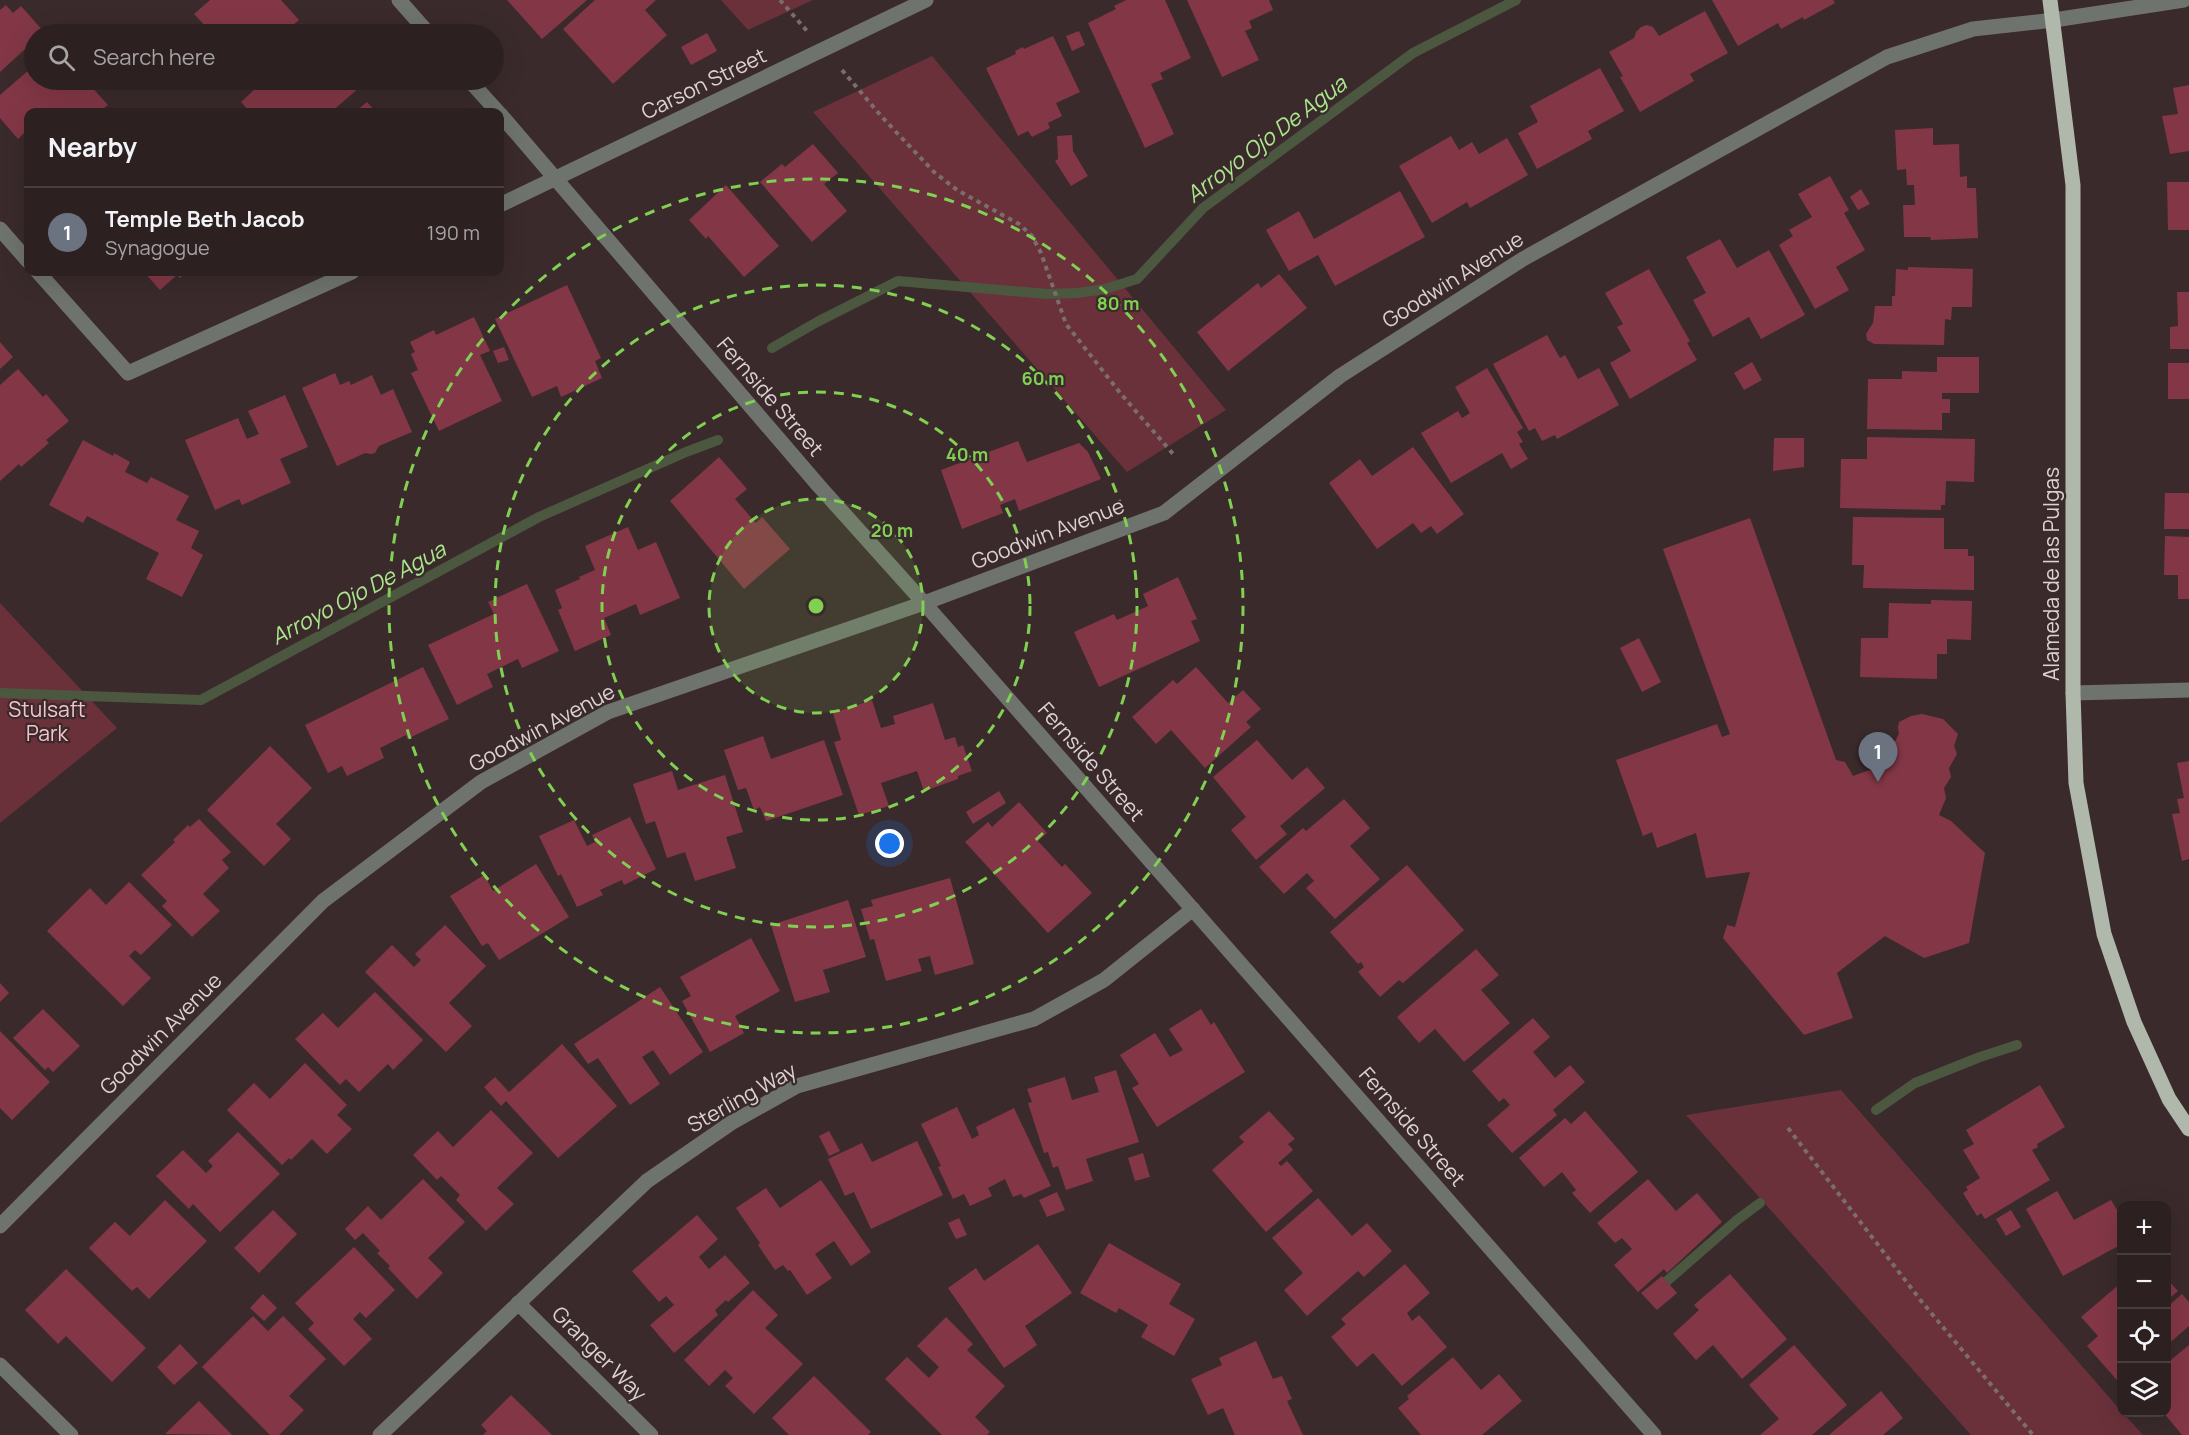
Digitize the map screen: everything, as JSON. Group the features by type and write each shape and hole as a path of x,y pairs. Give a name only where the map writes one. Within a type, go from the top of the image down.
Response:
{"main road":[{"name":"Alameda de las Pulgas","path":"2050,0 2073,185 2073,693 2076,783 2104,934 2134,1022 2169,1100 2189,1129"}],"street":[{"path":"399,0 420,24"},
{"name":"Carson Street","path":"504,203 926,0"},
{"name":"Goodwin Avenue","path":"0,1226 323,901 481,782 608,712 924,603 1164,513 1340,376 1523,259 1887,57 1973,29 2054,20 2184,0"},
{"name":"Fernside Street","path":"478,90 494,108"},
{"name":"Fernside Street","path":"504,119 819,486 1654,1435"},
{"path":"0,229 24,256"},
{"path":"42,276 128,373 343,276"},
{"path":"2073,693 2189,690"},
{"name":"Sterling Way","path":"380,1435 646,1181 731,1123 797,1086 1034,1019 1104,980 1193,909"},
{"name":"Granger Way","path":"518,1303 651,1435"},
{"path":"0,1365 71,1435"}],"path":[{"path":"780,0 934,172 957,190 1019,224 1032,236 1041,253 1066,324 1121,394 1174,455"},
{"path":"1788,1128 1922,1302 2033,1435"}],"green space":[{"path":"721,0 813,0 748,30"},
{"path":"932,56 1226,410 1127,472 813,112"},
{"name":"Stulsaft Park","path":"0,603 117,728 0,823"},
{"path":"1841,1090 2117,1406 2117,1417 2127,1417 2143,1435 1971,1435 1686,1115"}],"building":[{"path":"210,0 281,0 299,20 294,24 204,24 194,14"},
{"path":"507,0 587,0 542,39"},
{"path":"595,0 656,0 645,10 667,35 613,84 563,29"},
{"path":"1126,0 1165,0 1191,58 1160,73 1163,79 1151,84 1174,134 1145,148 1088,23 1116,9 1114,6"},
{"path":"1187,0 1269,0 1273,10 1249,21 1252,28 1245,31 1259,60 1222,77"},
{"path":"1712,0 1833,0 1835,3 1804,20 1803,17 1781,29 1778,23 1738,46"},
{"path":"6,5 13,13 21,6 37,24 24,24 24,50 0,72 0,10"},
{"path":"1705,11 1728,53 1690,74 1694,81 1640,112 1609,52 1634,38 1641,27 1647,25 1653,27 1659,36"},
{"path":"1079,31 1085,45 1072,51 1066,36"},
{"path":"707,33 717,51 691,65 681,47"},
{"path":"1053,36 1080,92 1056,103 1062,116 1048,123 1050,128 1032,137 1028,131 1018,136 986,68 1016,54 1015,51 1023,47 1024,49"},
{"path":"1600,68 1624,111 1588,131 1592,139 1537,169 1518,133 1538,122 1530,106"},
{"path":"24,74 24,90 94,90 108,105 104,108 24,108 24,133 18,139 0,118 0,95"},
{"path":"2189,85 2189,151 2170,154 2162,116 2178,114 2173,88"},
{"path":"254,90 357,90 336,108 246,108 241,102"},
{"path":"367,102 372,108 360,108"},
{"path":"1933,128 1933,145 1959,144 1960,177 1967,176 1967,188 1976,188 1978,238 1931,240 1930,237 1904,237 1903,205 1915,205 1914,185 1907,185 1906,169 1897,170 1895,130"},
{"path":"1072,135 1073,151 1088,176 1071,186 1055,161 1058,159 1057,136"},
{"path":"1451,136 1459,150 1472,142 1479,154 1507,138 1528,175 1470,208 1467,202 1432,223 1399,166"},
{"path":"813,144 838,173 824,184 847,211 812,242 760,182 782,164 785,167"},
{"path":"1830,176 1849,210 1844,213 1865,250 1836,267 1849,290 1815,309 1779,245 1793,236 1789,230 1812,217 1798,194"},
{"path":"2167,182 2189,182 2189,230 2168,230"},
{"path":"726,185 779,246 744,277 708,236 706,239 689,220"},
{"path":"1861,189 1870,204 1858,210 1850,197"},
{"path":"1400,191 1425,237 1335,286 1318,255 1289,271 1266,230 1299,211 1314,239"},
{"path":"1720,239 1737,268 1769,250 1805,315 1761,339 1749,317 1713,337 1693,300 1706,293 1686,257"},
{"path":"1908,267 1973,269 1972,307 1952,307 1951,320 1945,319 1944,345 1874,344 1867,340 1866,334 1873,323 1875,306 1892,306 1892,296 1895,296 1896,269 1908,270"},
{"path":"1649,269 1690,341 1687,343 1697,360 1630,399 1610,363 1631,351 1617,327 1623,324 1605,293"},
{"path":"1279,274 1307,308 1228,371 1197,332 1258,283 1261,288"},
{"path":"148,276 176,276 160,290"},
{"path":"567,285 601,358 595,361 602,378 561,397 557,386 532,397 495,319"},
{"path":"2177,292 2189,292 2189,349 2170,349 2170,327 2178,326"},
{"path":"474,317 490,351 480,355 502,401 439,431 411,373 418,370 411,354 415,352 410,342 434,330 436,335"},
{"path":"1547,335 1560,358 1565,355 1578,379 1599,368 1619,405 1557,439 1555,435 1542,441 1535,428 1529,431 1493,364"},
{"path":"0,342 13,357 0,369"},
{"path":"504,347 509,360 498,363 493,351"},
{"path":"1937,357 1979,357 1979,393 1942,393 1942,399 1950,399 1950,413 1942,413 1942,430 1867,429 1868,379 1902,379 1902,371 1937,372"},
{"path":"1752,362 1762,380 1744,390 1734,373"},
{"path":"2168,363 2189,363 2189,399 2168,399"},
{"path":"1487,368 1523,428 1517,432 1523,442 1519,444 1528,459 1511,469 1502,453 1451,483 1421,433 1458,411 1462,418 1470,413 1455,387"},
{"path":"18,369 43,397 46,394 69,421 46,440 49,443 21,467 19,464 0,481 0,385"},
{"path":"335,373 340,385 349,381 351,385 372,375 381,395 393,389 412,432 379,446 375,453 365,453 337,466 302,388"},
{"path":"285,395 308,447 280,459 291,483 242,505 239,499 215,510 185,440 238,418 247,439 259,434 248,411"},
{"path":"1867,437 1975,439 1974,482 1946,481 1945,505 1941,505 1941,510 1840,508 1841,459 1867,459"},
{"path":"1774,438 1804,438 1804,467 1773,471"},
{"path":"83,440 130,462 125,472 147,483 151,477 189,496 176,520 199,531 191,548 203,555 182,597 146,579 159,553 87,516 83,523 49,505"},
{"path":"1018,441 1027,462 1079,443 1088,452 1101,479 1019,511 1015,499 1000,505 1003,513 962,529 941,470"},
{"path":"1413,447 1464,514 1437,534 1431,526 1421,533 1413,523 1377,549 1329,483 1360,459 1372,476"},
{"path":"719,457 747,489 735,499 756,523 762,517 790,549 744,589 670,501"},
{"path":"2165,493 2189,493 2189,529 2164,529"},
{"path":"1853,517 1944,518 1944,549 1968,549 1968,556 1974,556 1974,590 1863,588 1864,565 1852,565"},
{"path":"1750,518 1836,760 1845,762 1853,776 1891,762 1894,756 1893,745 1899,734 1899,722 1922,714 1943,719 1958,734 1954,746 1957,754 1949,768 1951,777 1944,788 1946,798 1939,815 1951,821 1985,853 1969,943 1924,958 1885,936 1837,973 1853,1018 1804,1035 1723,938 1727,925 1735,927 1750,872 1706,878 1696,833 1657,848 1652,832 1643,836 1616,760 1717,724 1722,737 1730,734 1663,549"},
{"path":"628,527 638,550 656,542 680,598 640,615 636,604 604,618 611,635 575,651 558,610 562,608 555,590 595,570 585,546"},
{"path":"2165,536 2189,537 2189,599 2178,599 2178,575 2164,575"},
{"path":"1178,577 1197,619 1191,621 1200,641 1099,687 1074,632 1114,614 1117,620 1148,606 1143,594"},
{"path":"527,584 559,651 522,668 518,659 487,674 493,687 457,705 428,645 494,614 488,602"},
{"path":"1931,600 1972,601 1971,640 1947,639 1947,654 1937,654 1937,679 1860,677 1861,638 1888,638 1889,603 1931,604"},
{"path":"1639,638 1661,682 1642,692 1620,648"},
{"path":"423,667 449,719 407,739 406,735 380,748 384,758 347,776 342,766 328,773 305,725"},
{"path":"1196,667 1228,703 1243,690 1261,709 1246,722 1251,727 1205,768 1171,730 1156,744 1132,717 1173,680 1177,684"},
{"path":"872,700 881,728 895,724 893,716 933,703 945,740 955,737 958,747 963,745 972,771 958,776 958,779 924,791 917,771 881,783 889,806 859,815 834,742 841,740 833,713"},
{"path":"763,736 771,759 824,740 843,795 766,821 760,807 754,810 746,788 738,790 724,750"},
{"path":"1257,740 1292,780 1307,767 1325,788 1280,826 1287,834 1256,860 1231,830 1246,817 1213,777"},
{"path":"270,746 312,788 276,824 291,839 264,866 207,810"},
{"path":"2189,761 2189,859 2182,861 2172,814 2180,813 2177,799 2184,798 2177,763"},
{"path":"672,771 678,790 725,775 743,832 726,837 736,868 695,881 685,852 667,858 655,821 646,824 633,784"},
{"path":"999,791 1006,803 973,824 966,812"},
{"path":"1344,799 1370,828 1350,846 1380,879 1335,919 1306,888 1314,881 1307,873 1284,894 1259,867 1303,828 1306,831"},
{"path":"1019,802 1047,833 1038,841 1062,867 1065,864 1092,893 1048,933 965,842 988,822 992,827"},
{"path":"630,817 656,869 624,885 622,880 600,890 603,895 577,907 561,874 558,876 539,836 574,820 587,846 595,842 592,835"},
{"path":"199,819 231,852 222,860 229,868 203,894 220,911 192,937 162,906 167,901 141,875 175,842 173,840 188,825 190,827"},
{"path":"536,864 569,917 499,960 488,943 482,946 450,896 484,875 493,891"},
{"path":"1407,865 1464,930 1403,983 1399,980 1380,997 1358,972 1364,967 1361,962 1358,964 1330,932"},
{"path":"950,878 974,964 935,975 930,956 918,959 922,971 886,981 874,939 870,940 861,909 873,906 871,900"},
{"path":"129,882 172,925 141,955 135,950 129,956 151,978 123,1006 47,931 90,888 106,905"},
{"path":"848,900 866,957 823,970 830,992 795,1002 771,925"},
{"path":"445,925 486,966 449,1003 472,1026 446,1052 365,972 392,945 414,967 421,960 415,954"},
{"path":"751,938 780,991 735,1016 744,1033 710,1052 682,1001 691,996 680,977"},
{"path":"1476,949 1499,975 1481,990 1510,1023 1464,1062 1435,1029 1419,1043 1397,1017"},
{"path":"0,983 9,993 0,1002"},
{"path":"660,987 703,1052 670,1075 653,1050 642,1057 660,1084 630,1105 598,1058 588,1064 574,1044"},
{"path":"375,992 423,1040 393,1070 388,1064 359,1092 346,1079 340,1085 295,1039 323,1013 338,1028"},
{"path":"43,1009 80,1046 53,1072 48,1067 45,1070 13,1038"},
{"path":"1201,1009 1211,1025 1214,1022 1245,1072 1157,1127 1132,1088 1139,1084 1120,1055 1155,1033 1170,1057 1183,1050 1169,1029"},
{"path":"1533,1018 1550,1037 1533,1052 1555,1078 1570,1065 1585,1082 1553,1110 1557,1115 1512,1153 1487,1125 1510,1105 1504,1098 1499,1102 1472,1071"},
{"path":"0,1031 50,1082 12,1120 0,1108"},
{"path":"562,1044 617,1106 558,1158 506,1101 501,1106 484,1087 495,1077 509,1092"},
{"path":"305,1063 347,1105 337,1115 352,1129 327,1154 312,1139 291,1160 289,1158 282,1165 227,1110 254,1083 270,1099"},
{"path":"1116,1070 1139,1142 1086,1159 1093,1181 1066,1190 1058,1166 1053,1168 1048,1152 1044,1153 1028,1103 1032,1102 1027,1089 1065,1077 1072,1100 1099,1092 1094,1077"},
{"path":"2040,1085 2065,1127 2037,1144 2038,1147 2032,1150 2050,1180 1985,1219 1981,1213 1977,1216 1963,1193 1968,1190 1966,1187 1980,1178 1963,1150 1974,1144 1966,1130"},
{"path":"957,1107 972,1139 979,1135 976,1127 1014,1108 1051,1186 1024,1198 1021,1194 1013,1197 1005,1179 988,1188 992,1196 970,1206 964,1194 953,1199 938,1167 941,1166 921,1124"},
{"path":"491,1110 533,1153 497,1188 514,1204 486,1231 456,1200 460,1195 441,1176 437,1180 413,1155 438,1131 453,1147"},
{"path":"1269,1111 1295,1139 1288,1144 1293,1150 1278,1163 1281,1166 1287,1161 1313,1191 1266,1232 1212,1170 1244,1142 1239,1137"},
{"path":"1585,1111 1638,1172 1590,1213 1572,1193 1576,1190 1562,1172 1544,1187 1519,1158 1565,1118 1571,1124"},
{"path":"829,1131 840,1151 829,1156 819,1136"},
{"path":"238,1132 280,1174 220,1232 193,1204 189,1209 156,1176 183,1150 206,1173 213,1166 208,1161"},
{"path":"917,1141 943,1195 871,1229 854,1192 845,1196 828,1159 862,1143 872,1162"},
{"path":"1143,1153 1150,1177 1135,1181 1128,1158"},
{"path":"423,1179 465,1222 428,1258 443,1273 417,1299 388,1268 390,1266 377,1253 380,1251 363,1233 355,1240 345,1229 368,1206 381,1220"},
{"path":"1648,1179 1676,1211 1697,1193 1722,1222 1667,1273 1664,1269 1638,1292 1614,1265 1632,1249 1622,1238 1615,1243 1597,1223"},
{"path":"821,1180 871,1252 851,1266 834,1241 815,1254 832,1278 807,1295 790,1270 788,1271 783,1265 775,1270 736,1208 766,1188 780,1208"},
{"path":"2057,1191 2074,1220 2111,1200 2117,1210 2117,1247 2063,1276 2026,1209"},
{"path":"1057,1192 1065,1210 1047,1217 1039,1200"},
{"path":"1318,1198 1352,1236 1367,1223 1392,1251 1364,1277 1358,1271 1307,1316 1284,1290 1303,1273 1272,1238"},
{"path":"165,1200 207,1241 149,1299 137,1287 132,1291 89,1248 115,1222 130,1236"},
{"path":"273,1210 297,1234 259,1273 234,1248"},
{"path":"2011,1210 2021,1227 2006,1236 1996,1219"},
{"path":"697,1215 718,1239 699,1257 709,1269 725,1255 750,1283 715,1310 718,1315 674,1353 650,1325 674,1305 666,1296 659,1302 632,1271"},
{"path":"959,1218 967,1235 956,1239 948,1223"},
{"path":"1109,1243 1181,1284 1169,1304 1195,1319 1174,1356 1141,1337 1148,1325 1119,1308 1116,1313 1080,1293"},
{"path":"1038,1244 1072,1293 1025,1326 1037,1345 1004,1368 948,1288 976,1268 984,1281"},
{"path":"354,1247 395,1290 366,1318 360,1312 353,1319 372,1339 344,1366 308,1329 314,1323 295,1303"},
{"path":"1405,1264 1430,1293 1407,1313 1412,1321 1419,1315 1447,1347 1402,1386 1373,1353 1357,1367 1331,1337 1346,1324 1341,1319"},
{"path":"66,1269 146,1348 112,1382 66,1336 58,1344 25,1310"},
{"path":"1730,1274 1787,1339 1742,1379 1713,1345 1696,1360 1673,1334 1699,1310 1694,1305"},
{"path":"1662,1276 1677,1293 1657,1310 1641,1293"},
{"path":"2171,1283 2178,1291 2171,1297"},
{"path":"2117,1286 2117,1380 2087,1346 2098,1336 2081,1317"},
{"path":"753,1290 778,1315 765,1328 803,1364 754,1414 725,1386 733,1378 725,1370 709,1386 684,1360"},
{"path":"263,1294 277,1308 264,1321 250,1308"},
{"path":"2182,1294 2189,1302 2189,1326 2171,1342 2171,1309 2171,1304"},
{"path":"253,1316 268,1331 283,1316 326,1359 289,1396 304,1410 279,1435 270,1435 202,1367"},
{"path":"946,1317 973,1344 967,1350 1005,1386 975,1417 990,1432 987,1435 942,1435 885,1379 907,1357 929,1378 939,1367 917,1346"},
{"path":"1256,1341 1273,1379 1282,1376 1292,1399 1287,1401 1303,1435 1235,1435 1223,1408 1208,1415 1191,1379 1222,1365 1219,1358"},
{"path":"180,1344 198,1363 174,1385 157,1367"},
{"path":"1794,1345 1847,1405 1812,1435 1760,1435 1779,1419 1749,1385"},
{"path":"2189,1345 2189,1435 2182,1435 2167,1417 2171,1417 2171,1360"},
{"path":"1453,1357 1481,1390 1499,1374 1522,1401 1482,1435 1421,1435 1398,1408 1409,1399 1407,1396"},
{"path":"814,1376 871,1432 868,1435 789,1435 772,1418"},
{"path":"1881,1391 1903,1418 1883,1435 1829,1435"},
{"path":"511,1395 552,1435 483,1435 487,1431 481,1425"},
{"path":"199,1401 232,1435 165,1434"}],"waterway":[{"name":"Arroyo Ojo De Agua","path":"772,348 817,322 898,281 1047,294 1105,289 1137,279 1203,208 1413,53 1516,0"},
{"name":"Arroyo Ojo De Agua","path":"0,693 201,700 539,517 718,440"},
{"path":"1876,1110 1915,1083 2017,1045"},
{"path":"1667,1281 1760,1203"}],"place":[{"name":"Temple Beth Jacob","path":"1878,782"}]}
